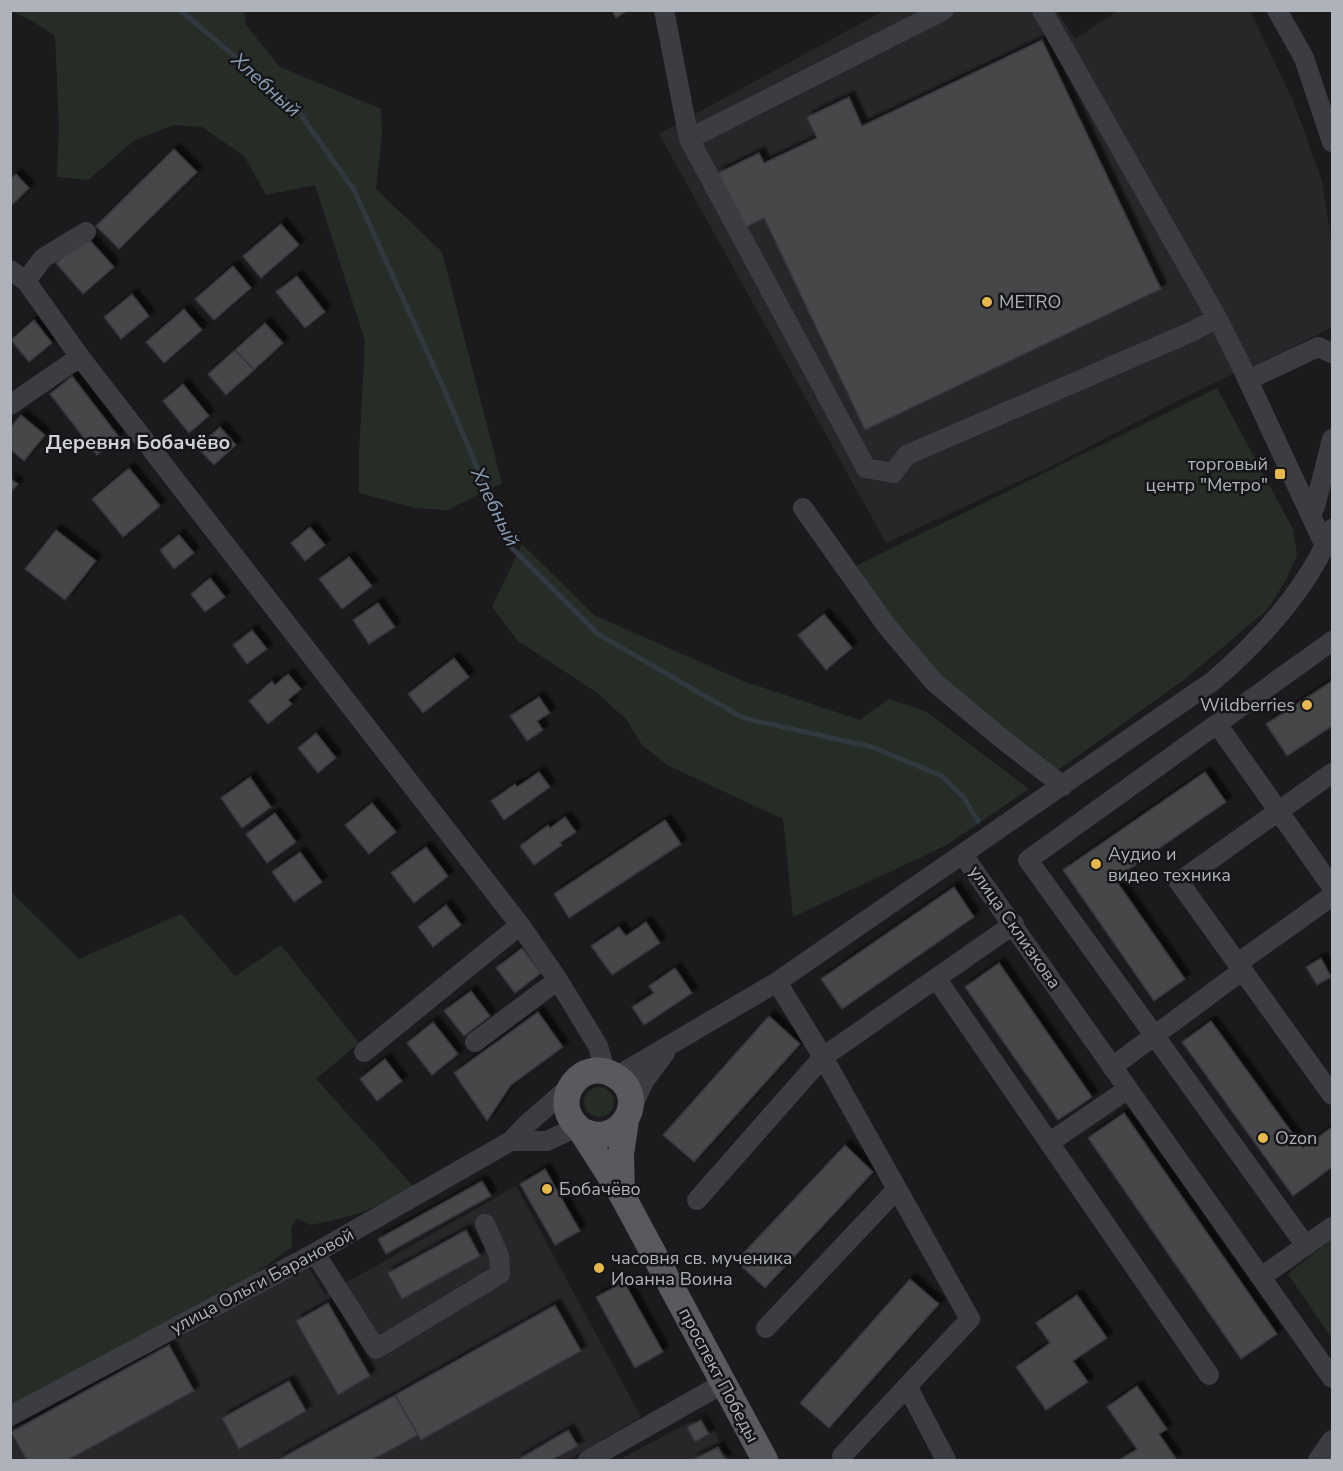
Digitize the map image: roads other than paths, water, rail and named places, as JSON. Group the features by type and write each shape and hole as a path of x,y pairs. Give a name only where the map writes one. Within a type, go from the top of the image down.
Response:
{"main road":[{"path":"572,1085 579,1077 589,1072 611,1074"},
{"name":"проспект Победы","path":"611,1074 629,1090 631,1099 621,1154 622,1195"},
{"name":"проспект Победы","path":"572,1085 567,1095 566,1106 569,1116 622,1195 765,1461"},
{"path":"579,1128 590,1134 605,1134 619,1128 628,1116"}],"street":[{"path":"664,10 688,139 866,468 893,473 907,455 1191,332 1217,318"},
{"path":"688,139 944,10"},
{"path":"1042,10 1217,318 1311,516 1329,538"},
{"path":"1277,10 1304,58 1332,142"},
{"path":"86,232 18,276 520,925 558,980 598,1046 611,1074 673,1044 777,982 963,855"},
{"path":"1248,380 1318,347 1332,353"},
{"path":"10,405 80,357"},
{"path":"1311,516 1332,439"},
{"path":"803,508 886,625 934,682 1063,786"},
{"name":"улица Склизкова","path":"1329,538 1281,611 1235,662 1198,693 963,855 1014,924 1332,1378"},
{"path":"1306,1246 1028,860 1332,641"},
{"path":"1217,724 1332,887"},
{"path":"1332,773 1179,882 1332,1095"},
{"path":"1112,1067 1332,896"},
{"path":"698,1200 824,1057 1014,924"},
{"path":"364,1052 520,925"},
{"path":"936,978 1209,1375"},
{"path":"475,1042 558,980"},
{"path":"777,982 824,1057 970,1319 842,1456"},
{"path":"628,1116 657,1061 673,1044"},
{"name":"улица Ольги Барановой","path":"10,1416 315,1253 511,1141 572,1085"},
{"path":"1050,1142 1128,1089"},
{"name":"улица Ольги Барановой","path":"511,1141 547,1141 579,1128"},
{"path":"766,1328 897,1189"},
{"path":"315,1253 376,1349 500,1274 499,1256 484,1224"},
{"path":"1261,1277 1332,1227"},
{"path":"588,1461 724,1383"},
{"path":"907,1386 946,1461"},
{"path":"1318,1461 1332,1440"}],"waterway":[{"name":"Хлебный","path":"180,10 296,108 354,190 443,387 510,546 598,634 743,718 872,747 942,776 964,798 978,821"}],"place":[{"name":"METRO","path":"987,302"},
{"name":"торговый центр \"Метро\"","path":"1280,474"},
{"name":"Wildberries","path":"1307,705"},
{"name":"Аудио и видео техника","path":"1096,864"},
{"name":"Ozon","path":"1263,1138"},
{"name":"Бобачёво","path":"547,1189"},
{"name":"часовня св. мученика Иоанна Воина","path":"599,1268"}],"district":[{"name":"Деревня Бобачёво","path":"138,442"}]}
